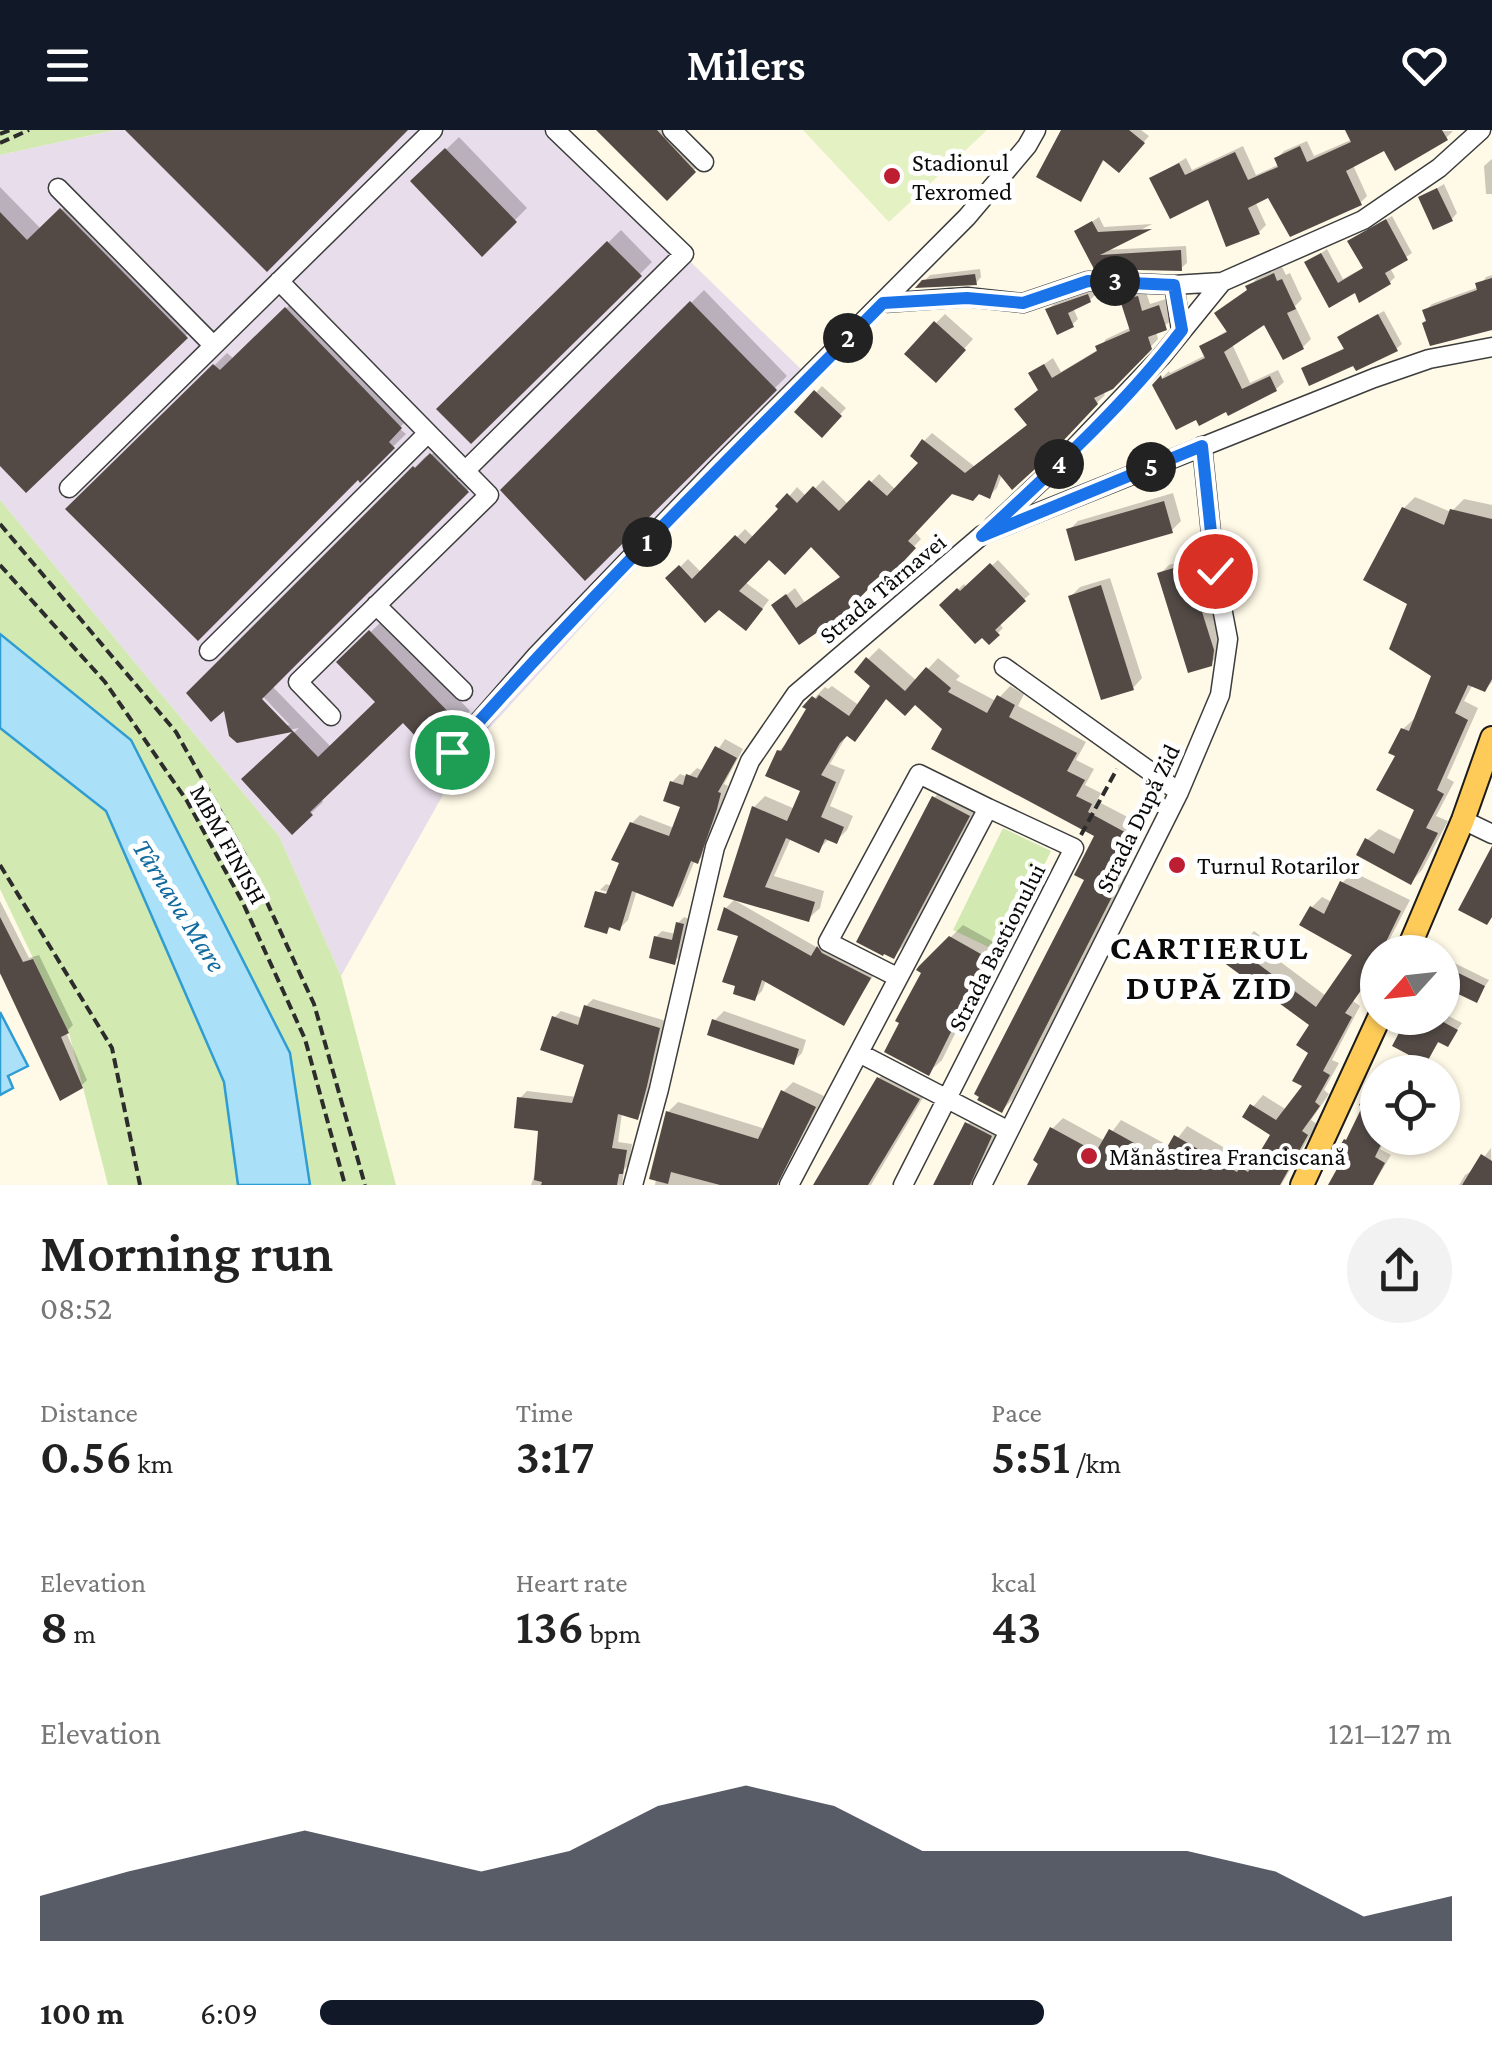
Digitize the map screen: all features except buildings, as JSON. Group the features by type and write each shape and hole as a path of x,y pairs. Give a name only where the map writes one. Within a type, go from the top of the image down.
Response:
{"main road":[{"path":"1414,935 1464,820 1492,738"},
{"path":"1302,1185 1371,1035"}],"street":[{"path":"69,488 433,130"},
{"path":"465,471 684,254 555,130"},
{"path":"672,130 704,162"},
{"path":"452,752 537,655 720,464 967,216 1036,130"},
{"path":"883,303 967,298 1023,303 1088,281 1174,285 1222,282 1363,220 1439,168 1481,130"},
{"path":"58,188 213,345"},
{"path":"279,281 488,495 298,682 331,716"},
{"path":"982,536 1055,468 1161,357 1222,282"},
{"path":"1174,285 1182,330"},
{"name":"Strada Târnavei","path":"633,1185 660,1090 716,848 750,761 796,694 982,536 1374,378 1429,360 1492,347"},
{"path":"209,651 428,433"},
{"name":"Strada După Zid","path":"982,1185 1179,792 1220,694 1228,639 1215,571 1202,446"},
{"path":"376,605 464,692"},
{"path":"1004,668 1179,792"},
{"name":"Strada Bastionului","path":"896,977 828,942 918,774 1074,848 903,1185"},
{"path":"789,1185 988,808"},
{"path":"1464,820 1492,834"},
{"path":"859,1053 1009,1131"}],"path":[{"path":"0,134 10,130"},
{"path":"0,143 30,130"},
{"path":"0,524 176,732 246,857 314,1004 365,1185"},
{"name":"MBM FINISH","path":"0,566 105,682 187,801 243,902 305,1039 346,1185"},
{"path":"1074,848 1125,754"},
{"path":"0,865 112,1048 140,1185"}],"shaded area":[{"path":"115,130 555,130 809,377 466,754 341,976 279,836 0,500 0,155"}],"green space":[{"path":"0,130 115,130 0,155"},
{"name":"Stadionul Texromed","path":"803,130 987,130 889,222"},
{"path":"0,500 279,836 341,976 396,1185 310,1185 290,1052 131,740 0,634"},
{"path":"0,728 105,811 224,1082 238,1185 108,1185 69,1033 0,889"},
{"path":"1003,828 1051,851 1001,953 953,930"}],"water":[{"name":"Târnava Mare","path":"0,634 131,740 290,1053 310,1185 238,1185 224,1082 106,811 0,728"},
{"path":"0,1012 28,1066 8,1076 13,1088 0,1095"}],"place":[{"name":"Stadionul Texromed","path":"892,176"},
{"name":"Turnul Rotarilor","path":"1177,865"},
{"name":"Mănăstirea Franciscană","path":"1089,1156"}],"district":[{"name":"CARTIERUL DUPĂ ZID","path":"1210,967"}],"route":[{"path":"452,752 537,655 720,464 883,303 967,298 1023,303 1088,281 1174,285 1182,330 1055,468 982,536 1202,446 1215,571"}]}
